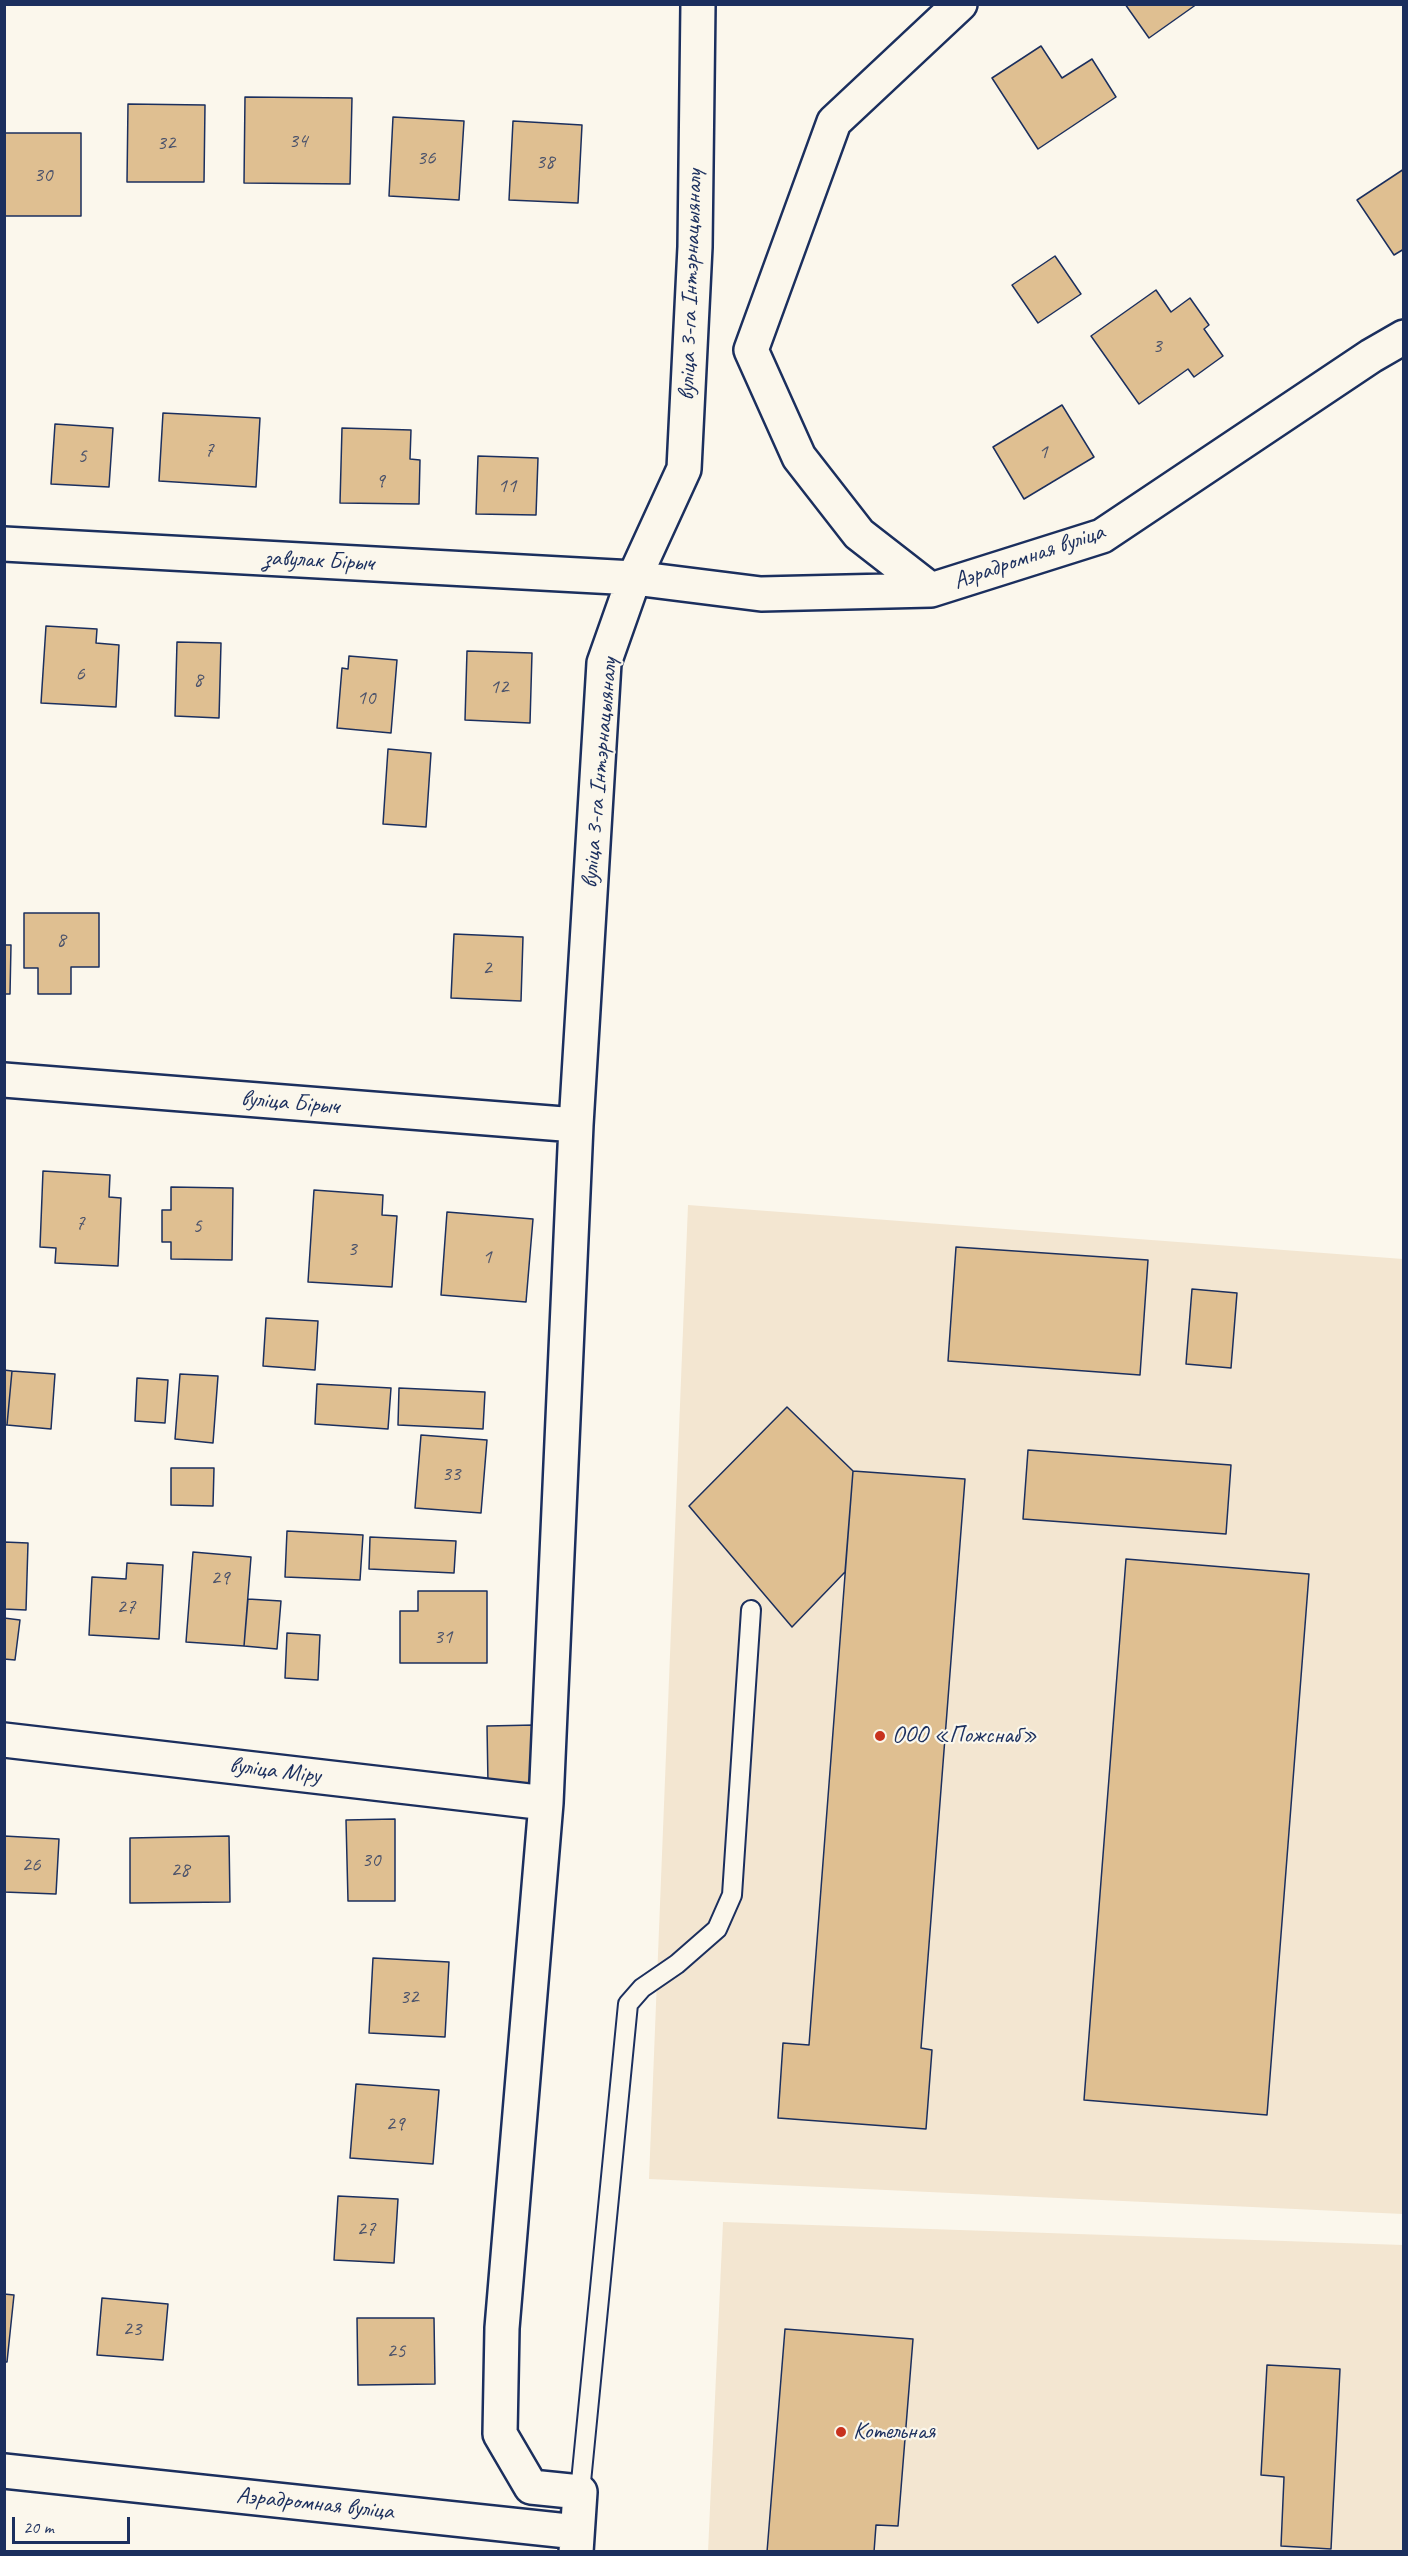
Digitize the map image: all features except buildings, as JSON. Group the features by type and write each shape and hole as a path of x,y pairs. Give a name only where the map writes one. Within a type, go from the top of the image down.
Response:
{"street":[{"name":"вуліца 3-га Інтэрнацыяналу","path":"580,2492 531,2487 500,2434 502,2328 546,1803 576,1125 604,663 634,578 684,469 695,247 698,4"},
{"path":"930,590 859,534 799,457 751,350 834,122 960,4"},
{"name":"Аэрадромная вуліца","path":"634,578 761,594 930,590 1102,536 1371,356 1404,337"},
{"name":"завулак Бірыч","path":"4,544 634,578"},
{"name":"вуліца Бірыч","path":"4,1080 576,1125"},
{"name":"вуліца Міру","path":"4,1740 546,1803"},
{"name":"Аэрадромная вуліца","path":"4,2471 518,2526 576,2542"},
{"path":"576,2542 580,2492"}],"lane":[{"path":"580,2492 628,2004 642,1988 677,1964 717,1929 732,1895 751,1610"}],"shaded area":[{"path":"688,1205 1403,1259 1403,2214 649,2179"},
{"path":"723,2222 1403,2245 1403,2551 708,2552"}],"place":[{"name":"ООО «Пожснаб»","path":"880,1736"},
{"name":"Котельная","path":"841,2432"}]}
